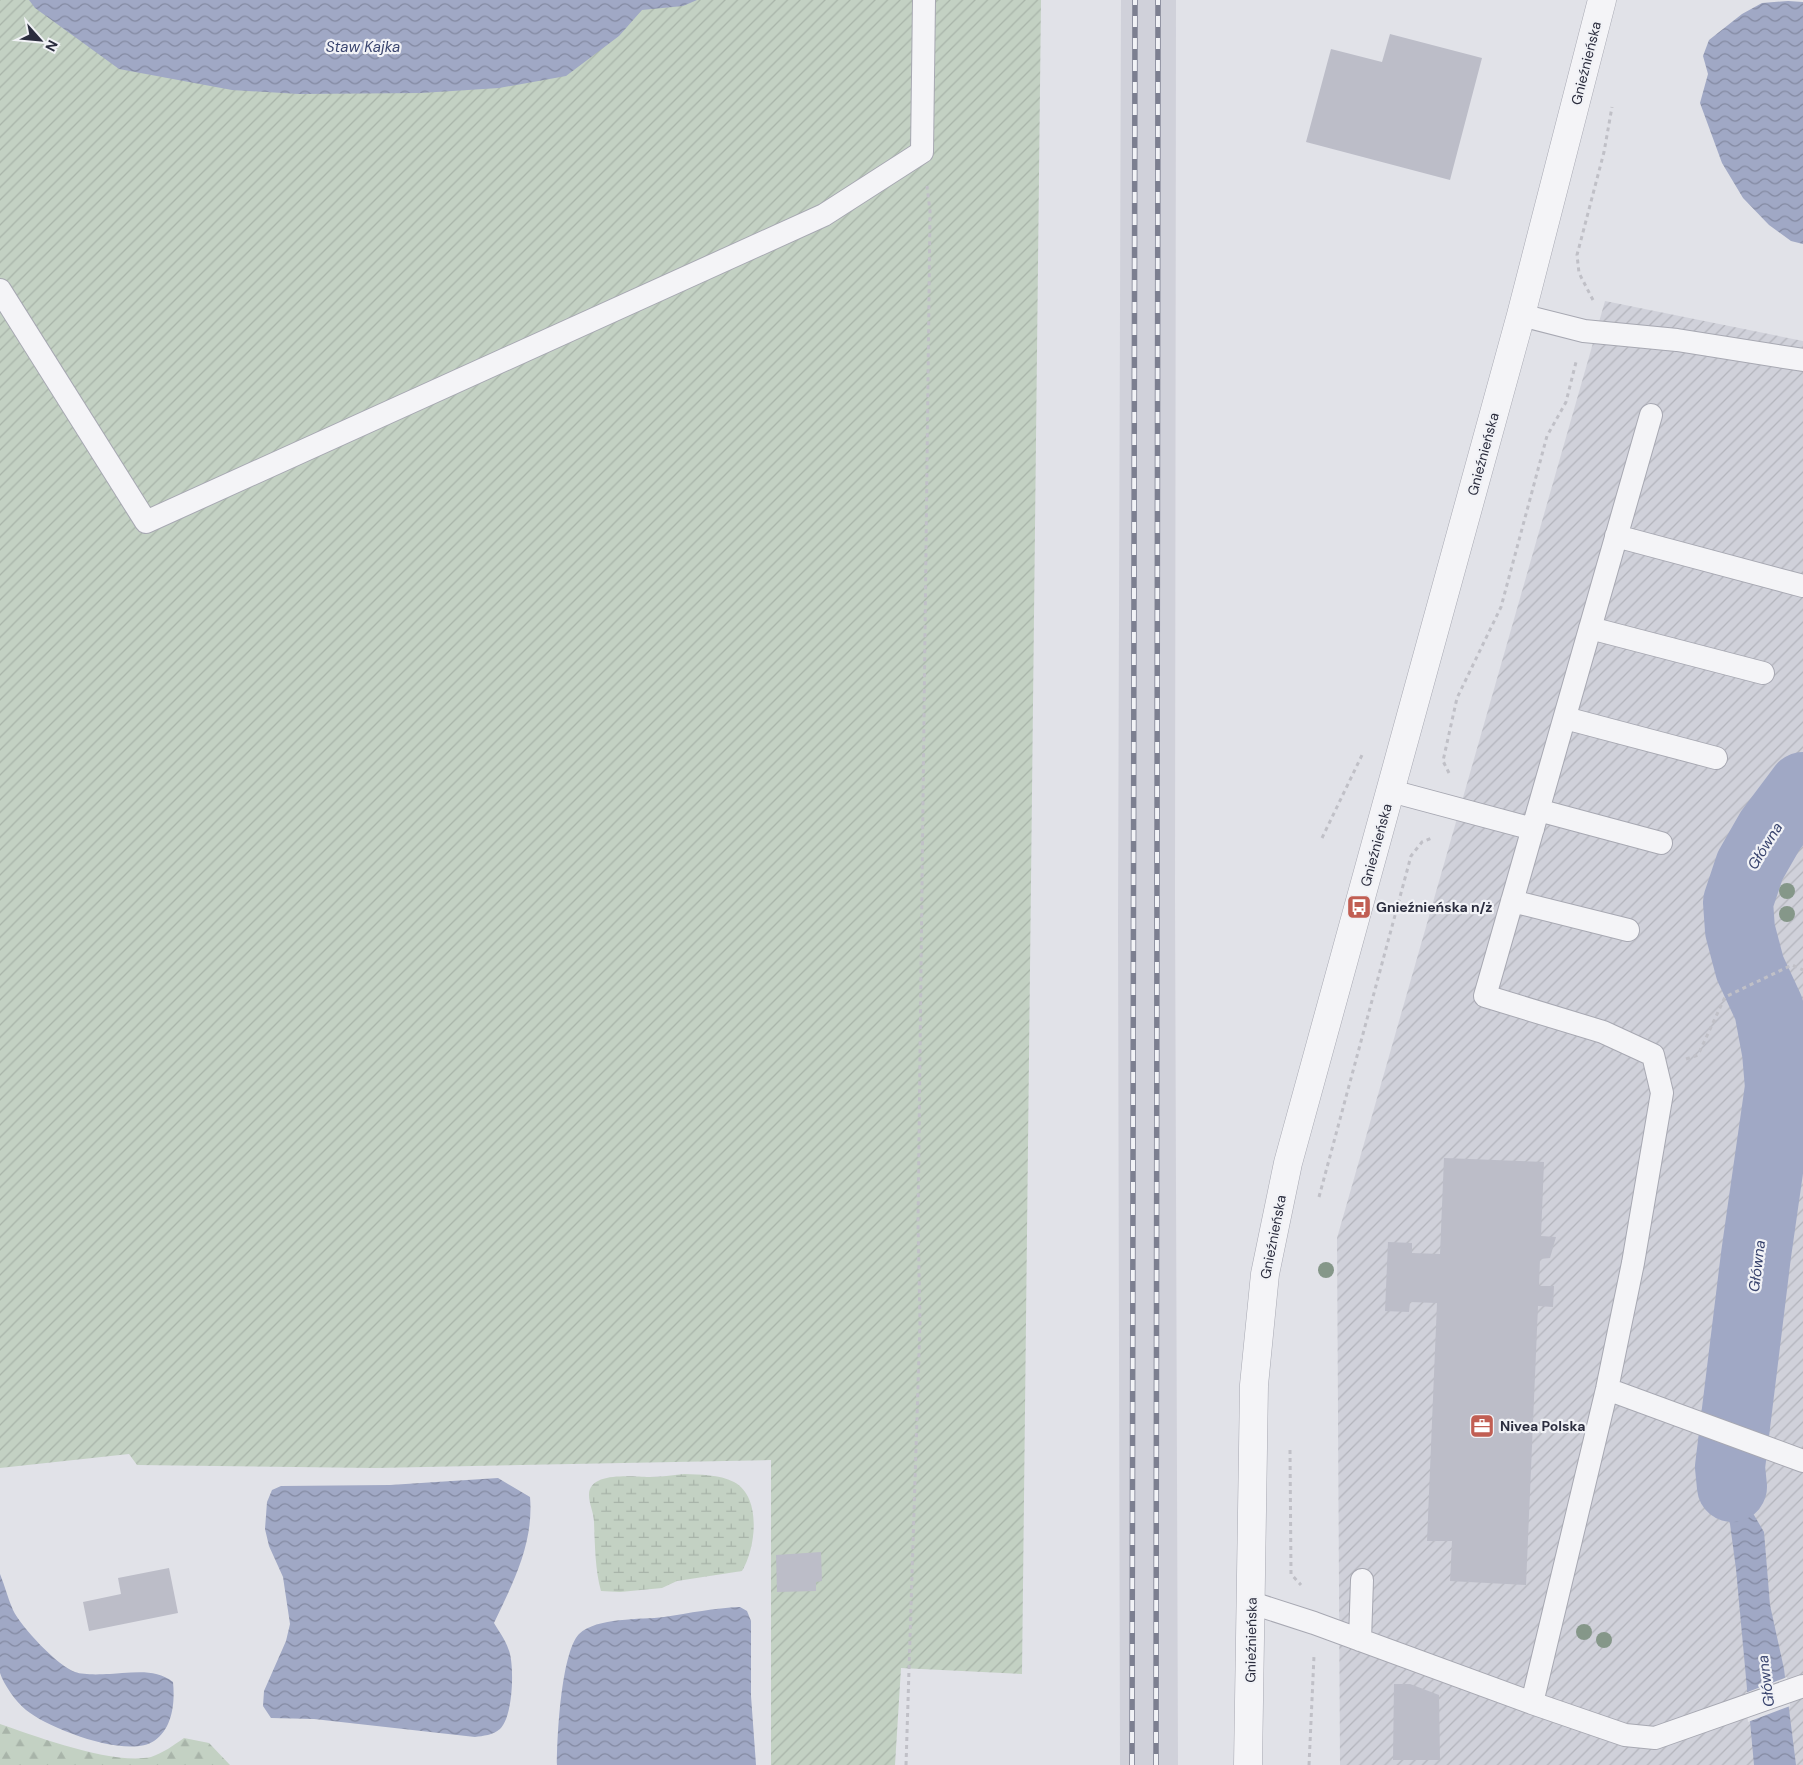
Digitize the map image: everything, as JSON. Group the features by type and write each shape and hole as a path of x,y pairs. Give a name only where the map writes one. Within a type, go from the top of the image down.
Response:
{"street":[{"name":"Gnieźnieńska","path":"1248,1765 1254,1385 1265,1274 1288,1163 1521,315 1602,0"}],"lane":[{"path":"0,290 146,522 824,215 922,152 924,0"},
{"path":"1521,315 1584,331 1676,340 1803,360"},
{"path":"1532,1703 1608,1389 1633,1263 1662,1093 1653,1055 1603,1032 1485,996 1651,415"},
{"path":"1616,536 1803,586"},
{"path":"1590,628 1763,673"},
{"path":"1564,718 1716,758"},
{"path":"1391,791 1443,804 1661,842"},
{"path":"1512,901 1628,930"},
{"path":"1608,1389 1803,1461"},
{"path":"1360,1640 1362,1580"},
{"path":"1252,1603 1314,1623 1625,1735 1655,1738 1796,1688"}],"path":[{"path":"1318,1200 1411,856 1422,842 1434,837 1450,776 1443,761 1458,698 1501,607 1547,436 1566,402 1593,298 1579,273 1577,256 1604,152 1613,103"},
{"path":"906,1765 911,1670 920,1322 919,1193 930,211 922,152"},
{"path":"1683,1060 1698,1055 1725,997 1792,965 1803,970"},
{"path":"1290,1440 1291,1574 1315,1599 1309,1765"}],"shaded area":[{"path":"1121,0 1176,0 1175,897 1178,1765 1120,1765 1118,924"},
{"path":"1605,301 1803,341 1803,1765 1340,1765 1337,1238"}],"green space":[{"path":"0,0 1041,0 1022,1674 901,1668 895,1765 771,1765 771,1460 376,1468 137,1465 129,1454 0,1468"},
{"path":"684,1474 709,1475 728,1479 743,1489 749,1499 753,1511 753,1537 751,1550 742,1571 677,1581 662,1588 620,1592 601,1591 596,1566 594,1519 589,1498 591,1487 596,1482 613,1477 653,1477"},
{"path":"0,1724 96,1754 116,1757 151,1757 184,1738 209,1743 230,1765 0,1765"}],"water":[{"name":"Staw Kajka","path":"29,0 697,0 683,6 642,10 619,36 566,76 499,88 421,93 299,94 232,90 119,69 35,8"},
{"path":"1803,2 1803,244 1791,241 1769,225 1743,198 1722,163 1700,103 1708,74 1703,56 1709,40 1742,14 1762,3"},
{"path":"1726,1389 1758,1393 1740,1460 1744,1498 1764,1532 1770,1605 1784,1669 1796,1765 1754,1765 1736,1569 1730,1524 1718,1485 1724,1414 1722,1405"},
{"path":"498,1478 530,1497 529,1530 521,1562 494,1623 509,1650 512,1671 508,1714 500,1729 485,1736 475,1737 314,1719 271,1718 263,1706 264,1691 286,1641 290,1624 283,1577 269,1546 265,1529 267,1502 272,1490 281,1486 390,1485"},
{"path":"0,1574 11,1606 17,1617 50,1654 68,1668 75,1672 92,1674 149,1673 161,1675 173,1682 173,1706 169,1722 160,1736 142,1746 108,1744 70,1733 37,1718 22,1707 7,1688 0,1673"},
{"path":"740,1607 747,1611 751,1621 751,1696 756,1765 557,1765 559,1717 564,1677 573,1644 579,1634 596,1625 607,1622"}],"pier":[{"path":"1787,1677 1790,1706 1748,1722 1745,1693"}],"building":[{"path":"1390,34 1482,58 1450,180 1306,142 1331,49 1382,62"},
{"name":"Nivea Polska","path":"1444,1158 1544,1162 1541,1236 1556,1237 1550,1258 1540,1259 1539,1286 1554,1286 1553,1307 1538,1306 1526,1585 1450,1581 1452,1541 1427,1541 1437,1303 1410,1302 1409,1312 1385,1311 1388,1242 1412,1243 1412,1253 1440,1254"},
{"path":"821,1552 822,1581 816,1582 816,1591 777,1592 776,1555"},
{"path":"169,1568 178,1613 89,1631 83,1602 121,1594 118,1578"},
{"path":"1394,1684 1410,1684 1439,1695 1440,1760 1393,1760"}],"waterway":[{"name":"Główna","path":"1732,1487 1730,1467 1756,1255 1780,1087 1777,1052 1769,1009 1750,968 1740,930 1738,902 1750,866 1770,831 1803,787"}],"railway":[{"path":"1132,1765 1135,0"},
{"path":"1156,1765 1158,0"}],"place":[{"name":"Gnieźnieńska n/ż","path":"1359,907"},
{"name":"Nivea Polska","path":"1482,1426"}]}
